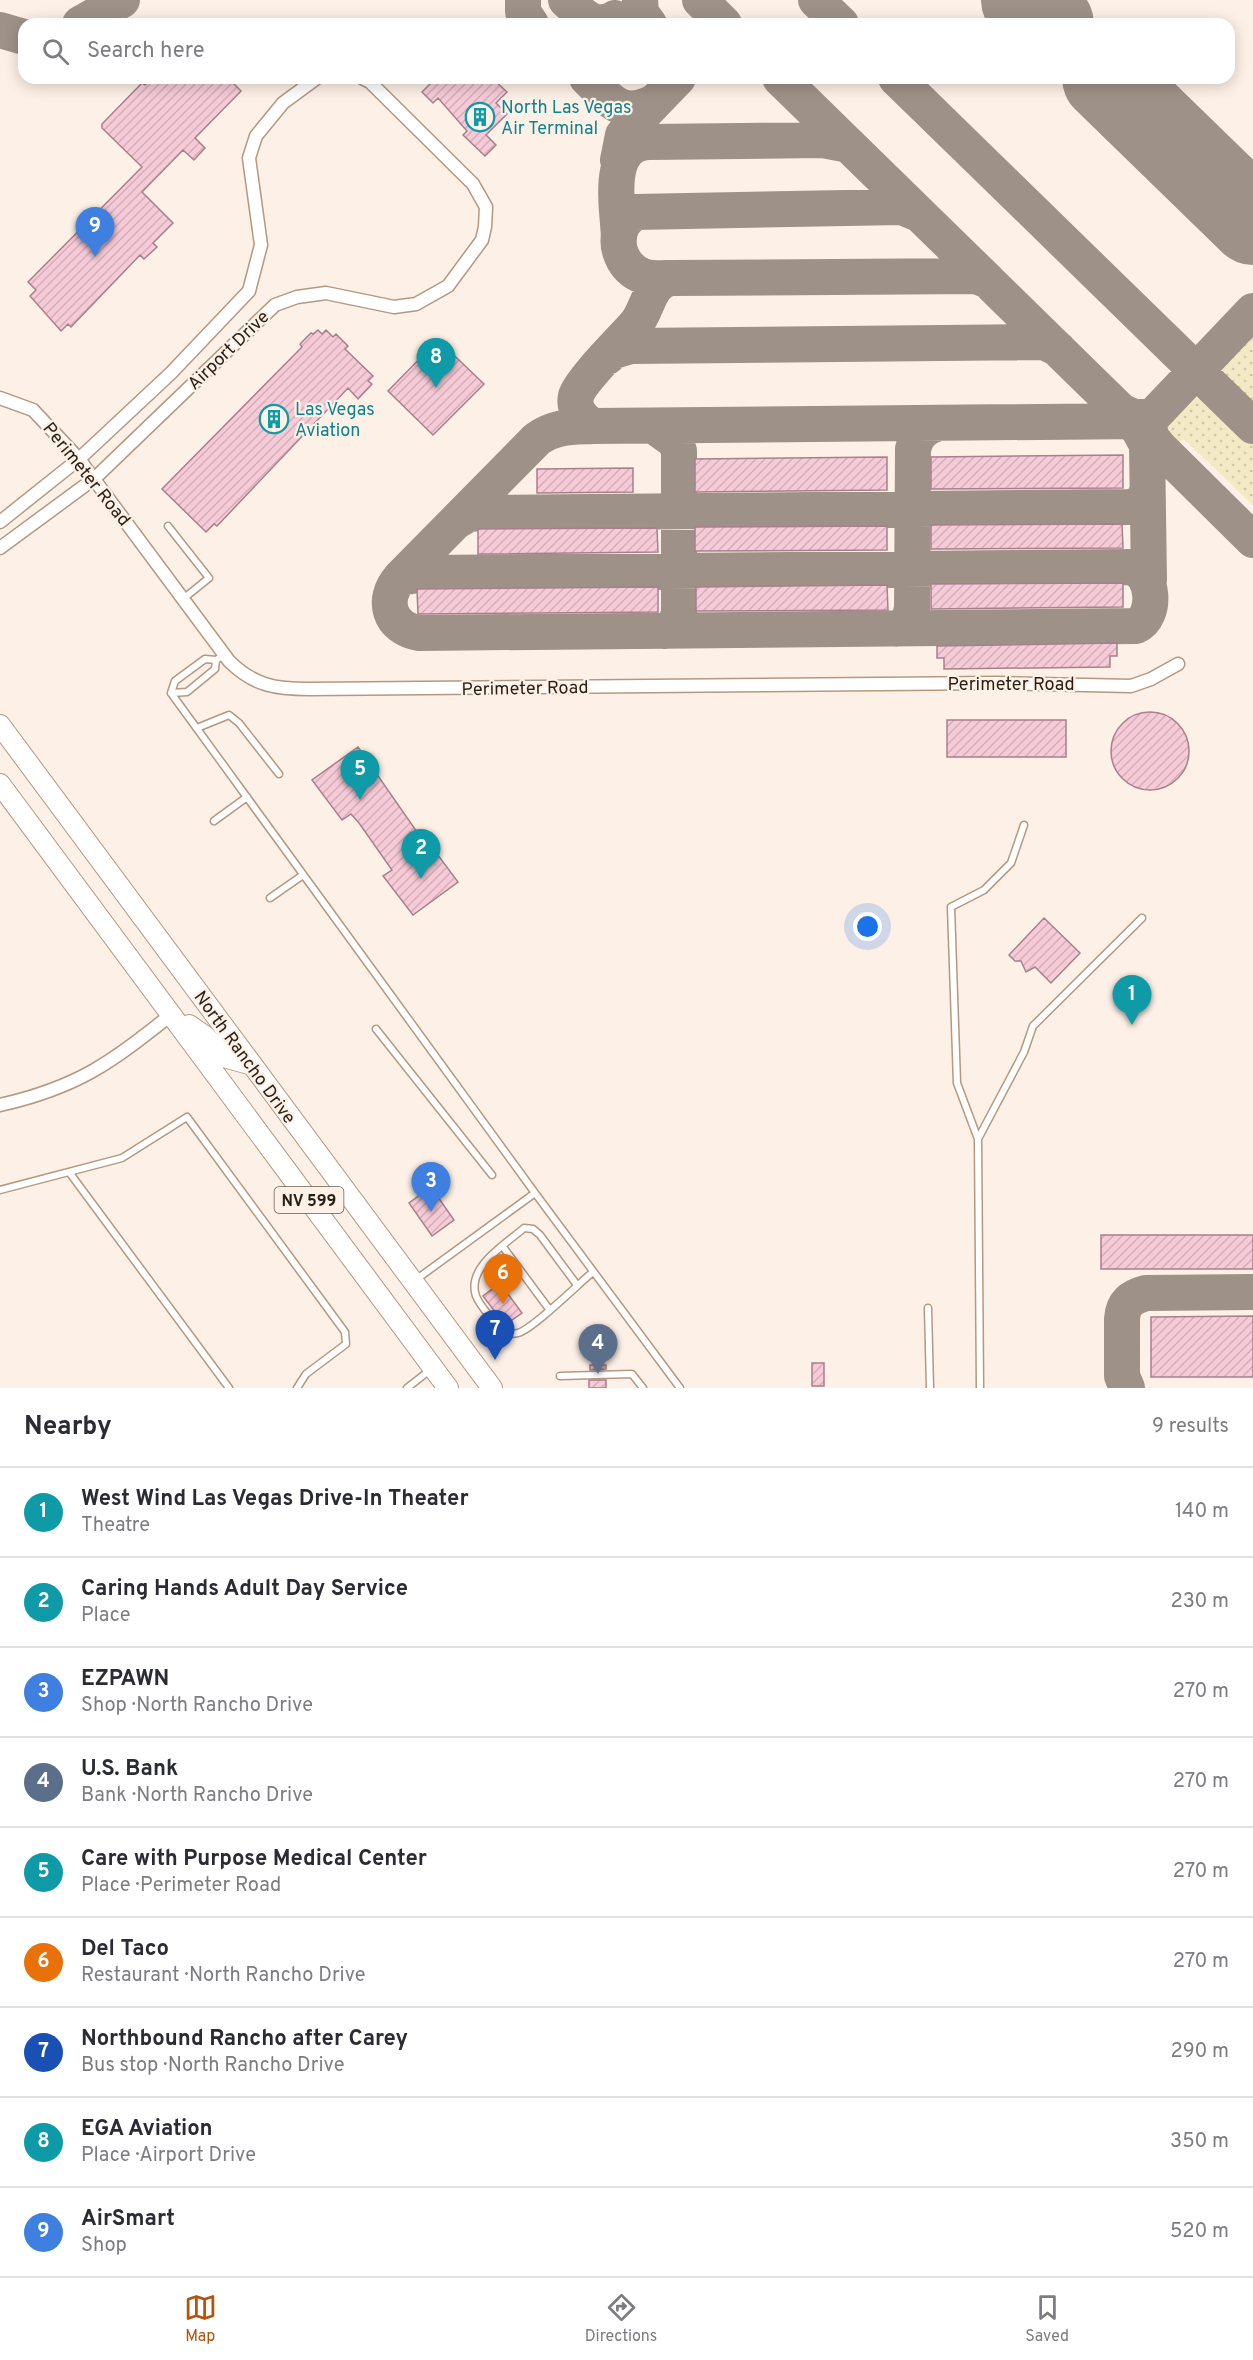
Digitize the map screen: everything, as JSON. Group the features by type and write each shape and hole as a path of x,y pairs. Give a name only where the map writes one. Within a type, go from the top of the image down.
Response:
{"main road":[{"name":"North Rancho Drive","path":"0,725 249,1064 492,1388"},
{"name":"North Rancho Drive","path":"0,784 448,1388"},
{"path":"172,1014 205,1035 224,1057 249,1064"}],"street":[{"name":"Airport Drive","path":"0,522 79,459 171,373 249,291 261,245 249,159 256,136 283,104 309,84"},
{"name":"Airport Drive","path":"0,548 94,478 275,305 297,297 326,293 394,307 416,304 448,286 482,240 486,207 479,191 372,84"},
{"name":"Perimeter Road","path":"0,398 33,410 79,459 183,598 220,657 244,676 286,689 996,683 1131,686 1151,679 1178,664"},
{"path":"0,1105 62,1088 90,1074 172,1014"}],"lane":[{"path":"168,526 209,578 183,598"},
{"path":"171,693 187,692 215,669 220,657"},
{"path":"171,693 175,681 205,659 220,657"},
{"path":"171,693 680,1388"},
{"path":"197,728 228,715 238,723 279,774"},
{"path":"214,821 247,797"},
{"path":"980,1388 978,1139 957,1083 951,907 984,890 1011,863 1024,825"},
{"path":"270,898 303,875"},
{"path":"978,1139 1024,1053 1033,1026 1142,918"},
{"path":"376,1029 492,1175"},
{"path":"0,1190 122,1158 188,1117 345,1332 346,1344 306,1374 297,1388"},
{"path":"69,1172 229,1388"},
{"path":"412,1282 535,1192"},
{"path":"577,1285 540,1234 533,1229 524,1228 485,1263 477,1275 476,1297 501,1331 510,1334 521,1332 593,1272"},
{"path":"503,1247 549,1309"},
{"path":"928,1308 930,1388"},
{"path":"407,1388 433,1368"},
{"path":"560,1376 632,1374 643,1388"}],"sand":[{"path":"1253,326 1253,413 1230,388 1224,378 1223,369 1225,360 1231,351"},
{"path":"1195,397 1216,406 1253,442 1253,505 1184,439 1173,446 1169,440 1166,427 1174,410 1183,399"}],"building":[{"path":"141,84 234,84 241,91 195,138 205,148 194,160 183,150 142,192 173,223 153,243 157,247 144,259 140,255 71,327 68,324 61,331 30,296 36,290 28,282 142,167 102,128 102,124"},
{"name":"North Las Vegas Air Terminal","path":"430,84 498,84 507,92 496,103 507,114 486,135 496,145 485,156 463,135 467,131 438,98 433,103 422,92"},
{"name":"Las Vegas Aviation","path":"318,330 322,334 326,330 333,337 336,334 348,346 345,349 373,376 368,381 372,384 358,399 348,388 217,526 214,524 206,532 162,489 302,347 300,344 311,333"},
{"path":"438,340 484,384 433,435 388,391"},
{"path":"1123,455 1123,488 931,489 931,457"},
{"path":"887,457 887,490 695,492 695,459"},
{"path":"633,468 633,492 537,493 537,469"},
{"path":"1122,524 1123,548 931,549 931,525"},
{"path":"887,526 887,550 695,551 695,527"},
{"path":"657,528 658,552 478,554 478,529"},
{"path":"1123,583 1123,607 931,609 931,584"},
{"path":"887,585 888,610 696,611 696,587"},
{"path":"658,587 658,612 418,614 417,589"},
{"path":"1117,643 1117,656 1110,656 1110,667 944,669 944,658 937,658 937,646"},
{"path":"1150,712 1165,715 1177,724 1186,736 1189,751 1186,766 1177,778 1165,787 1150,790 1135,787 1123,778 1114,766 1111,751 1114,736 1123,724 1135,715"},
{"path":"947,720 1066,720 1066,757 947,757"},
{"path":"358,747 426,845 429,843 458,882 413,915 383,876 392,870 359,823 351,814 342,820 312,780"},
{"path":"1044,918 1080,953 1051,983 1035,967 1026,972 1021,961 1015,961 1009,955"},
{"path":"431,1187 454,1220 432,1236 409,1203"},
{"path":"1101,1235 1253,1235 1253,1269 1101,1269"},
{"path":"500,1283 522,1313 505,1325 483,1296"},
{"path":"1253,1316 1253,1377 1151,1377 1151,1317"},
{"path":"812,1363 824,1363 824,1386 812,1386"},
{"path":"590,1365 606,1365 606,1369 590,1370"},
{"path":"589,1380 606,1380 606,1388 589,1388"}],"taxiway":[{"path":"90,18 122,0"},
{"path":"523,0 523,12 527,18"},
{"path":"566,0 586,18"},
{"path":"640,0 641,13 645,18"},
{"path":"700,0 718,18"},
{"path":"816,0 835,18"},
{"path":"0,30 18,35"},
{"path":"593,84 610,100 624,108 633,109 654,102"},
{"path":"618,160 623,135 672,84"},
{"path":"786,84 988,281"},
{"path":"902,84 1253,426"},
{"path":"619,238 616,195 619,165 625,154 635,145 649,142 823,140 849,145"},
{"path":"671,278 643,276 636,273 625,262 619,248 619,233 626,220 635,212 902,207 919,214"},
{"path":"593,426 585,421 577,410 575,401 579,389 636,324 653,291 663,281 671,278 976,276 988,281 1121,411 1134,417 1148,417"},
{"path":"400,578 429,573 1130,567 1144,577 1150,595 1147,614 1136,626 419,633 401,625 391,612 390,604 394,586 400,578 537,439 550,432 564,428 593,426 1141,421 1155,414 1253,311"},
{"path":"607,357 614,351 631,346 1044,342 1058,349"},
{"path":"1121,411 1139,430 1147,445 1149,580"},
{"path":"896,629 908,623 912,609 913,449 921,433 936,424"},
{"path":"1149,425 1151,437 1159,447 1253,540"},
{"path":"654,426 675,441 679,451 679,613 675,625 665,631"},
{"path":"457,521 469,514 480,513 1130,507 1141,504 1147,492"},
{"path":"1127,1388 1122,1376 1122,1319 1124,1309 1132,1299 1146,1293 1253,1292"}],"runway":[{"path":"1025,0 1044,18"},
{"path":"1112,84 1253,221"}],"place":[{"name":"North Las Vegas Air Terminal","path":"480,117"},
{"name":"AirSmart","path":"95,257"},
{"name":"EGA Aviation","path":"436,388"},
{"name":"Las Vegas Aviation","path":"274,419"},
{"name":"Care with Purpose Medical Center","path":"360,800"},
{"name":"Caring Hands Adult Day Service","path":"421,879"},
{"name":"West Wind Las Vegas Drive-In Theater","path":"1132,1025"},
{"name":"EZPAWN","path":"431,1212"},
{"name":"Del Taco","path":"503,1304"},
{"name":"Northbound Rancho after Carey","path":"495,1360"},
{"name":"U.S. Bank","path":"598,1374"}]}
